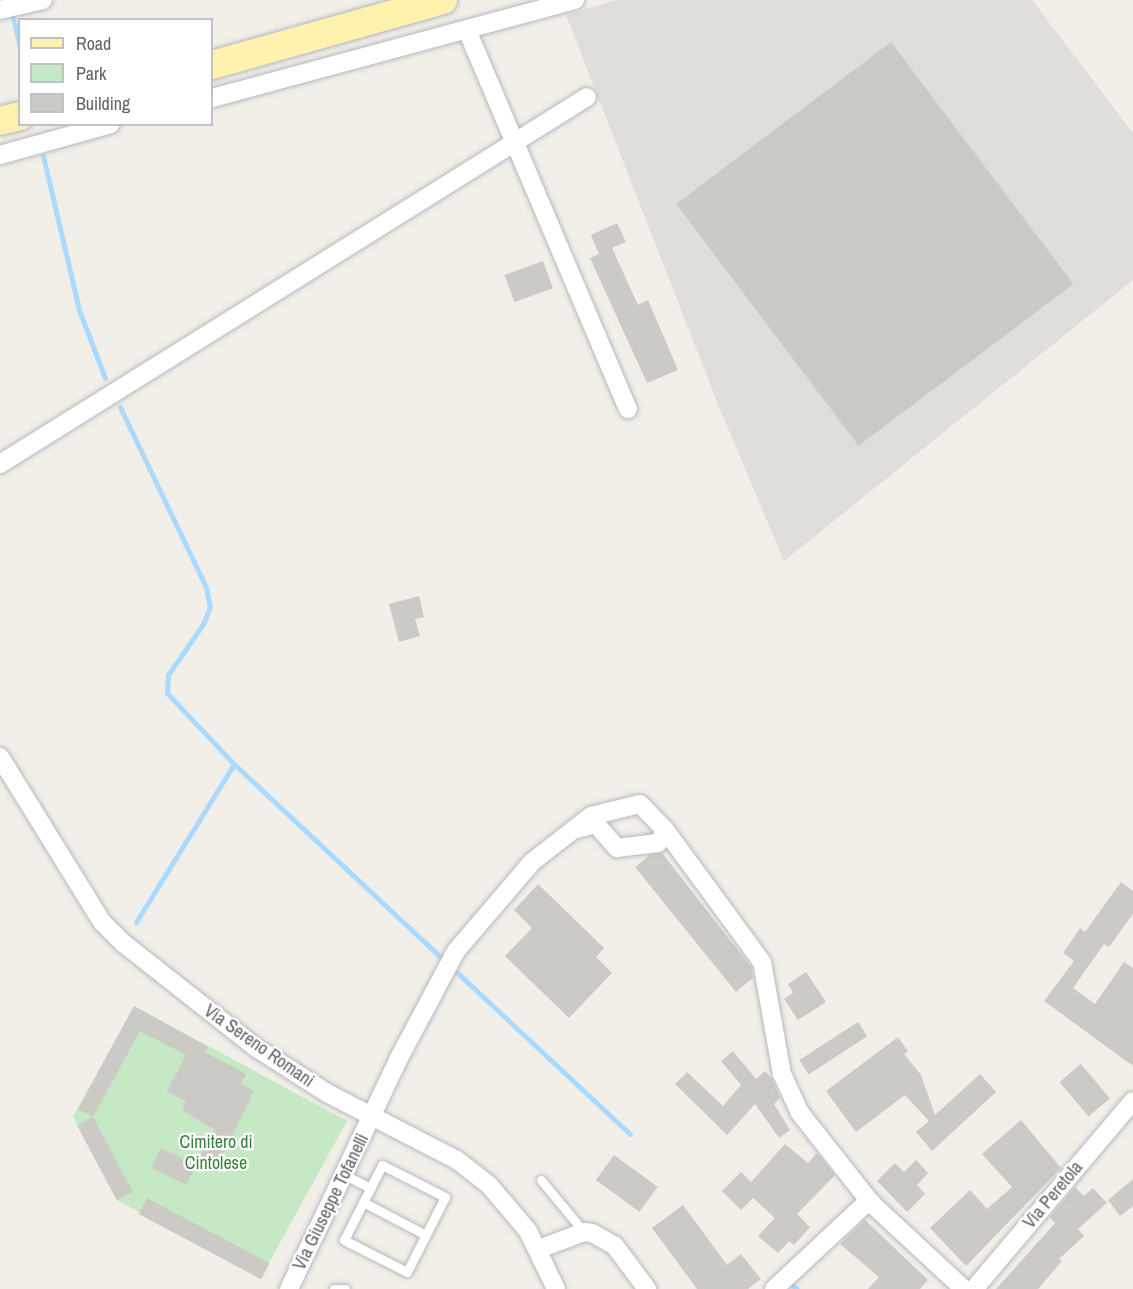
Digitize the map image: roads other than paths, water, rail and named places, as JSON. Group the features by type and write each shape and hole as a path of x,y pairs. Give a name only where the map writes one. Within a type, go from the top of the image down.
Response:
{"main road":[{"path":"213,65 443,0"},
{"path":"0,121 18,116"}],"street":[{"path":"0,10 43,0"},
{"path":"213,98 575,0"},
{"path":"468,30 628,409"},
{"path":"0,465 586,97"},
{"path":"0,154 104,126"},
{"name":"Via Sereno Romani","path":"0,757 102,922 123,943 255,1047 327,1093 457,1160 489,1185 517,1215 539,1249 556,1289"},
{"name":"Via Giuseppe Tofanelli","path":"289,1289 445,968 520,871 591,816 640,804 666,831"},
{"path":"574,830 596,824 617,848 658,843 666,831 762,962 773,1034 791,1094 800,1113 871,1203 964,1289"},
{"name":"Via Peretola","path":"974,1289 1133,1101"},
{"path":"774,1289 862,1206 871,1203"},
{"path":"539,1249 584,1232 615,1246 647,1289"}],"lane":[{"path":"382,1165 445,1197 407,1272 344,1240 370,1188 382,1165"},
{"path":"345,1175 370,1188"},
{"path":"541,1180 584,1232"},
{"path":"363,1203 426,1235"},
{"path":"334,1289 345,1289"}],"waterway":[{"path":"13,17 18,39"},
{"path":"43,156 79,310 105,378"},
{"path":"120,407 206,587 210,607 203,624 168,675 167,693 234,764 136,922"},
{"path":"234,764 630,1134"},
{"path":"790,1283 797,1289"}],"park label":[{"name":"Cimitero di Cintolese","path":"216,1153"}]}
